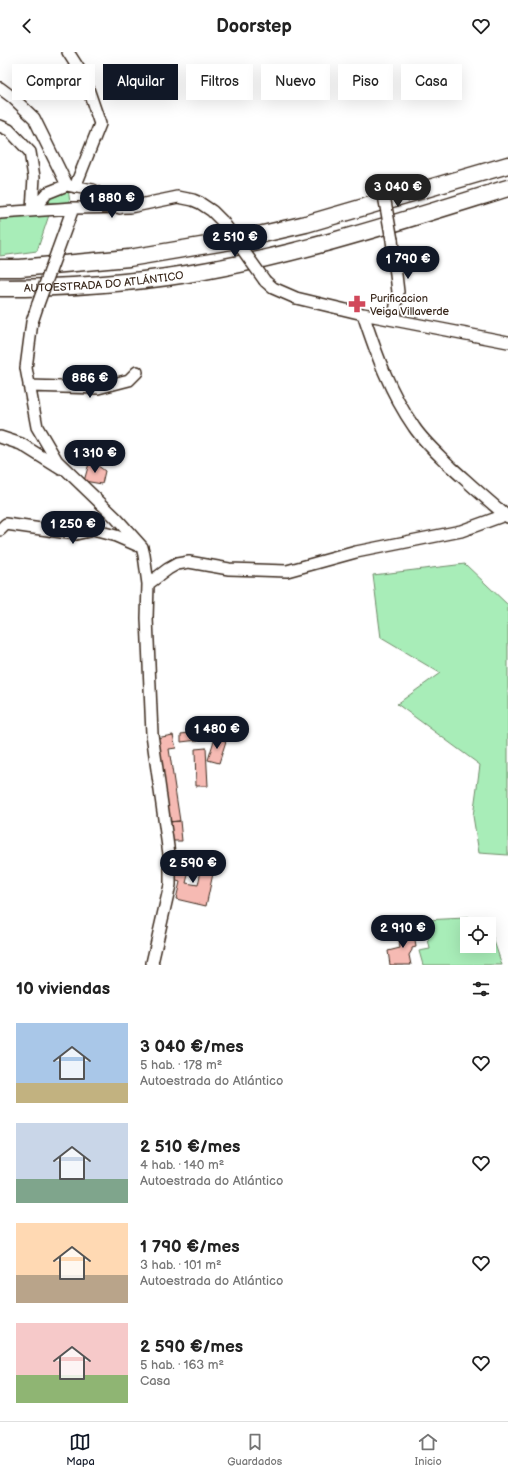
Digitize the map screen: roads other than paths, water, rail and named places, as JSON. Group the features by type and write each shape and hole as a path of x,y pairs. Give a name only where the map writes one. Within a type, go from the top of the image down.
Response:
{"highway":[{"name":"AUTOESTRADA DO ATLÁNTICO","path":"0,268 20,268 129,258 236,240 306,224 508,165"},
{"name":"AUTOESTRADA DO ATLÁNTICO","path":"0,288 46,288 109,284 187,274 293,252 508,188"}],"street":[{"path":"68,52 84,77 100,124 71,186"},
{"path":"0,88 34,118 71,186"},
{"path":"0,126 9,130 30,152 34,177 32,210"},
{"path":"381,179 392,240 398,292 394,319"},
{"path":"32,210 47,192 71,186 93,190 120,208"},
{"path":"0,213 73,208 120,208 139,206 171,198 185,198 212,211 224,222 265,281 273,288 284,294 363,314 508,342"},
{"path":"73,208 32,322 26,368 37,427 57,461 116,518 142,547 148,584 147,618 152,734 170,862 170,885 152,963 153,965"},
{"path":"363,314 378,357 397,398 413,426 426,443 506,516"},
{"path":"29,386 98,388 129,380 137,372"},
{"path":"0,437 21,444 72,475"},
{"path":"148,584 177,564 189,562 229,569 287,571 356,552 461,531 506,516"},
{"path":"0,530 6,524 76,534 93,530 116,536 142,547"}],"place":[{"name":"Purificacion Veiga Villaverde","path":"357,304"}]}
